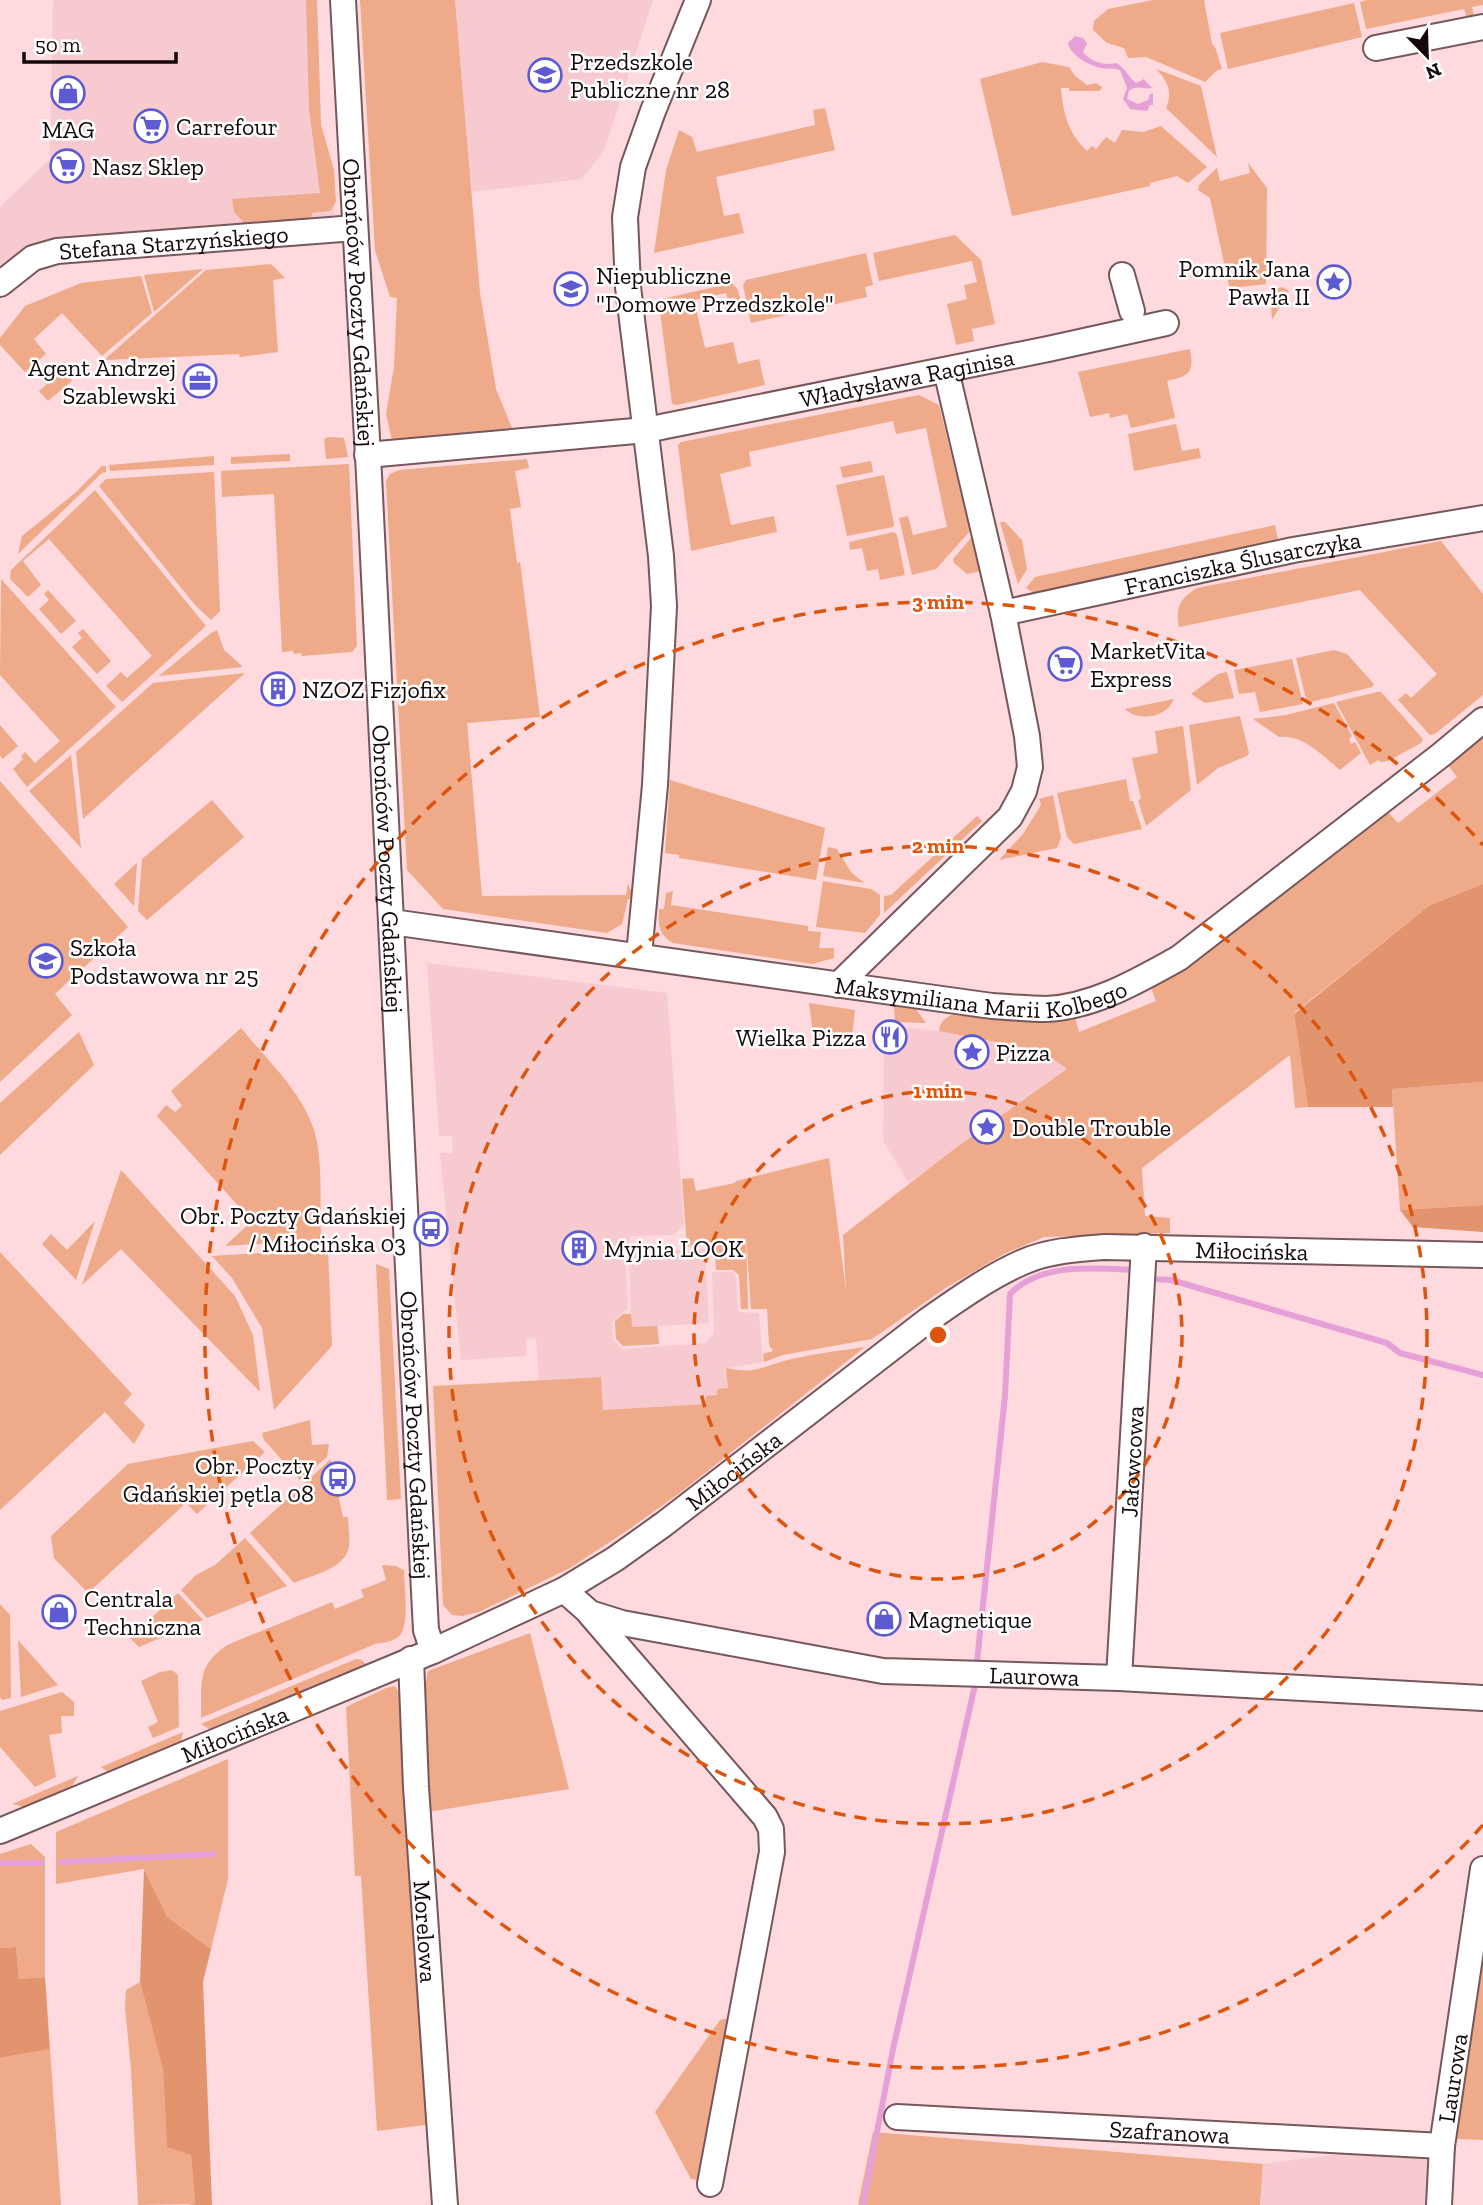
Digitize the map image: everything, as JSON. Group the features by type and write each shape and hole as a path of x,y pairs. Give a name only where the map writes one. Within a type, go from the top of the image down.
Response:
{"street":[{"name":"Obrońców Poczty Gdańskiej","path":"343,0 426,1630 422,1655"},
{"path":"639,955 655,785 664,606 628,287 625,217 633,167 698,0"},
{"path":"1376,48 1483,27"},
{"name":"Stefana Starzyńskiego","path":"0,284 33,258 57,251 355,228"},
{"path":"1122,275 1132,311"},
{"name":"Władysława Raginisa","path":"367,455 646,430 1166,323"},
{"path":"838,985 1010,817 1024,791 1030,767 1027,736 1003,613 946,370"},
{"name":"Franciszka Ślusarczyka","path":"1003,613 1293,550 1483,518"},
{"name":"Maksymiliana Marii Kolbego","path":"392,922 992,1006 1049,1009 1090,1001 1138,980 1178,958 1483,720"},
{"name":"Miłocińska","path":"0,1831 422,1655 564,1590 615,1559 664,1524 898,1342 973,1290 1023,1262 1050,1254 1104,1247 1144,1246 1483,1255"},
{"name":"Jałowcowa","path":"1119,1678 1144,1246"},
{"name":"Laurowa","path":"564,1590 590,1613 765,1817 771,1829 772,1852 710,2184"},
{"name":"Laurowa","path":"590,1613 622,1623 883,1671 1119,1678 1483,1698"},
{"name":"Morelowa","path":"422,1655 416,1787 445,2205"},
{"name":"Laurowa","path":"1439,2205 1442,2146 1483,1869"},
{"name":"Szafranowa","path":"897,2117 1442,2146"}],"shaded area":[{"path":"53,0 317,0 321,125 334,170 334,215 52,238 16,256 0,270 0,207 50,159"},
{"path":"306,0 317,0 321,125 334,170 336,202 330,211 312,213 311,218 244,223 234,212 232,199 320,193 309,109"},
{"path":"360,0 455,0 480,293 496,389 512,428 498,438 393,445 386,414 394,367 397,298 390,297 375,250"},
{"name":"Przedszkole Publiczne nr 28","path":"455,0 653,0 604,150 582,179 471,192"},
{"path":"1153,0 1204,0 1212,44 1222,69 1205,82 1146,57 1128,58 1124,48 1107,43 1093,30 1094,21 1108,9"},
{"path":"1483,0 1483,5 1472,7 1475,21 1468,22 1464,9 1366,29 1360,2"},
{"path":"1354,3 1362,37 1228,69 1220,33"},
{"path":"1075,36 1083,38 1087,43 1083,52 1094,61 1116,63 1136,83 1144,79 1152,88 1132,89 1127,99 1138,104 1148,100 1153,93 1153,105 1150,105 1147,111 1130,109 1123,99 1127,88 1120,70 1097,67 1079,58 1068,43"},
{"path":"1042,62 1069,67 1075,76 1087,85 1096,83 1102,87 1100,91 1069,91 1069,88 1061,88 1068,122 1075,137 1087,151 1092,146 1096,149 1106,137 1115,143 1122,130 1143,132 1161,126 1207,167 1188,183 1177,176 1150,183 1150,186 1012,216 980,79"},
{"path":"1156,69 1201,86 1217,157 1166,108 1168,87"},
{"path":"825,108 835,150 716,177 724,216 739,213 744,233 654,253 666,170 679,130 692,137 697,152 815,125 813,110"},
{"path":"1248,163 1267,188 1266,284 1232,288 1229,286 1210,198 1198,190 1199,185 1217,168 1220,181 1250,173"},
{"path":"955,235 981,260 995,324 972,329 974,341 956,345 947,304 967,299 964,285 977,282 972,261 879,281 873,253"},
{"path":"866,253 873,285 865,287 867,297 751,323 743,285 746,280"},
{"path":"271,264 285,278 273,280 278,352 240,357 239,354 104,360 206,270"},
{"path":"203,269 154,312 144,275"},
{"path":"141,276 152,313 102,356 62,313 34,339 46,354 25,372 0,345 0,338 25,306 81,283"},
{"path":"732,283 738,290 742,306 730,309 726,293 694,300 705,348 733,342 738,364 759,359 765,385 672,404 659,304 666,298"},
{"path":"1282,287 1289,291 1272,320 1270,291"},
{"path":"1190,349 1191,364 1188,372 1167,381 1175,418 1131,428 1127,414 1110,418 1109,413 1090,417 1078,372"},
{"path":"63,370 72,381 48,401 39,391"},
{"path":"919,395 939,405 970,531 936,569 912,575 899,518 908,516 913,535 947,527 926,428 896,434 893,421 749,452 751,466 720,474 731,525 774,516 777,532 691,551 678,445 681,442"},
{"path":"1176,424 1182,451 1199,448 1201,458 1134,471 1128,434"},
{"path":"344,438 348,457 326,459 324,439"},
{"path":"290,454 290,461 231,464 231,457"},
{"path":"214,456 214,465 110,471 109,465"},
{"path":"527,459 529,468 515,471 521,507 510,509 517,563 520,562 540,717 467,723 482,896 626,895 628,883 634,899 628,899 622,924 607,933 443,909 407,870 386,481 390,474 399,470"},
{"path":"871,461 873,472 843,478 840,467"},
{"path":"349,464 357,646 352,652 302,656 301,653 294,654 293,651 282,652 274,494 222,497 221,471"},
{"path":"102,466 106,466 106,472 18,554 22,536 75,493"},
{"path":"214,472 220,611 211,620 195,605 99,486 106,479"},
{"path":"884,475 893,527 847,536 836,485"},
{"path":"95,490 206,626 122,702 106,686 121,672 127,678 152,656 49,539 23,561 41,585 28,597 10,579 11,570"},
{"path":"1000,522 1005,522 1022,540 1027,569 1018,584"},
{"path":"1275,525 1279,545 1035,594 1026,588 1035,577"},
{"path":"894,532 897,535 905,575 880,580 878,569 867,571 862,548 850,550 849,542"},
{"path":"976,537 981,571 967,574 953,559 971,538"},
{"path":"1441,541 1483,594 1483,695 1435,734 1430,735 1398,700 1406,693 1411,698 1437,674 1360,590 1179,627 1180,604 1197,588"},
{"path":"1,579 116,707 27,787 13,769 23,759 21,756 25,752 35,763 60,741 0,675"},
{"path":"48,590 76,621 61,634 39,609 49,600 44,594"},
{"path":"83,629 111,661 97,674 72,647 82,638 78,633"},
{"path":"217,630 224,650 243,667 159,676 211,633"},
{"path":"1334,650 1347,654 1374,684 1372,687 1307,703 1296,658"},
{"path":"1292,659 1303,704 1260,712 1255,692 1239,694 1234,670"},
{"path":"1227,672 1234,698 1205,703 1191,694 1218,674"},
{"path":"245,673 83,819 76,752 153,683"},
{"path":"1381,692 1423,739 1421,743 1388,761 1378,760 1370,765 1336,702"},
{"path":"1174,699 1165,710 1152,716 1137,716 1125,709"},
{"path":"1334,703 1352,736 1349,739 1351,744 1355,742 1361,753 1340,770 1304,742 1279,737 1253,719 1286,715"},
{"path":"1240,716 1249,753 1218,768 1197,785 1189,725"},
{"path":"0,725 18,746 3,759 0,756"},
{"path":"1183,726 1191,790 1146,826 1138,800 1141,799 1132,758 1158,753 1155,731"},
{"path":"1483,734 1483,884 1430,905 1294,1013 1308,1107 1295,1108 1290,1055 1142,1168 1145,1216 1170,1218 1170,1233 1044,1237 1004,1254 944,1289 872,1339 783,1355 764,1362 763,1354 773,1351 769,1345 767,1309 751,1309 746,1234 748,1309 741,1309 739,1275 733,1270 716,1270 715,1253 706,1244 687,1246 682,1179 693,1178 696,1191 829,1158 846,1291 843,1235 957,1147 1067,1069 1042,1051 939,1031 945,1019 952,1015 1028,1022 1075,1017 1079,1032 1156,1001 1151,988 1387,811 1398,823 1457,777 1447,764"},
{"path":"71,755 81,848 29,791"},
{"path":"1126,779 1130,801 1133,801 1142,829 1074,844 1067,837 1057,793"},
{"path":"670,780 825,828 816,880 679,858 679,855 665,853"},
{"name":"Szkoła Podstawowa nr 25","path":"0,781 128,927 55,994 72,1015 0,1082"},
{"path":"1053,795 1061,838 1057,848 999,860 1023,834 1041,805 1039,799"},
{"path":"212,800 244,837 147,920 138,911 142,859"},
{"path":"977,816 982,821 884,913 884,896 891,895"},
{"path":"828,847 837,849 851,872 864,883 823,876"},
{"path":"137,863 134,906 114,884"},
{"path":"823,881 871,889 880,895 880,915 865,933 816,927"},
{"path":"1483,884 1483,1082 1392,1089 1393,1107 1308,1107 1294,1014 1430,905"},
{"path":"673,891 671,905 808,926 808,931 821,932 819,948 834,948 834,958 812,964 673,943 660,928 659,909 664,909 666,893"},
{"path":"427,963 667,993 684,1224 674,1235 631,1236 625,1251 628,1308 612,1322 613,1340 623,1349 705,1343 714,1333 712,1272 732,1272 736,1276 738,1312 759,1313 763,1362 727,1368 728,1389 706,1404 603,1410 601,1377 539,1380 536,1338 526,1339 526,1356 461,1360 440,1153 453,1153 452,1136 439,1136"},
{"path":"809,1003 855,1010 852,1036 814,1041"},
{"path":"894,1006 916,1009 926,1023 895,1022"},
{"path":"899,1027 939,1031 1042,1051 1067,1069 909,1183 883,1141 884,1041 897,1042"},
{"path":"241,1028 292,1089 314,1130 320,1169 321,1240 225,1246 252,1221 157,1116 166,1105 175,1112 182,1106 171,1091"},
{"path":"79,1032 94,1065 0,1155 0,1103"},
{"path":"1483,1082 1483,1205 1400,1210 1392,1089"},
{"path":"121,1170 235,1296 253,1335 260,1392 121,1249 82,1285"},
{"path":"1483,1205 1483,1232 1413,1227 1400,1210"},
{"path":"95,1221 76,1280 42,1244 51,1234 67,1250"},
{"path":"328,1249 332,1346 274,1410 262,1328 232,1278 212,1256"},
{"path":"705,1249 709,1323 658,1326 659,1344 623,1346 616,1339 615,1321 623,1314 631,1313 629,1253"},
{"path":"0,1252 132,1394 124,1403 145,1425 134,1444 105,1412 0,1510"},
{"path":"376,1264 389,1269 401,1499 387,1500"},
{"path":"623,1314 631,1314 632,1327 657,1326 659,1344 623,1346 616,1339 615,1321"},
{"path":"865,1347 681,1492 570,1568 479,1612 463,1616 452,1615 443,1605 433,1386 601,1377 603,1410 706,1404 706,1396 717,1395 717,1389 728,1388 726,1368 756,1369 804,1356"},
{"path":"310,1420 312,1445 329,1444 327,1457 300,1480 264,1440 262,1433"},
{"path":"253,1441 265,1452 197,1514 186,1503 88,1593 54,1558 51,1536 128,1464"},
{"path":"331,1459 332,1489 337,1489 343,1517 348,1517 347,1554 335,1566 294,1583 250,1533"},
{"path":"245,1538 287,1586 207,1618 181,1590 196,1575 215,1565"},
{"path":"382,1565 396,1566 404,1570 405,1617 404,1626 397,1638 375,1644 201,1718 201,1685 205,1669 217,1653 227,1645 332,1602 335,1609 364,1597 361,1590 386,1580"},
{"path":"178,1593 203,1620 139,1647 130,1638"},
{"path":"0,1604 10,1615 11,1698 2,1700 0,1697"},
{"path":"530,1633 569,1789 428,1812 422,1703 428,1671"},
{"path":"18,1640 58,1685 21,1697"},
{"path":"356,1659 362,1660 367,1666 212,1731 201,1724"},
{"path":"172,1670 178,1675 179,1727 153,1738 148,1727 158,1722 141,1681 160,1672"},
{"path":"395,1686 404,1702 433,2124 377,2131 361,1876 355,1876 346,1707"},
{"path":"62,1692 74,1702 74,1716 61,1716 62,1733 49,1735 56,1777 35,1787 0,1747 0,1711"},
{"path":"183,1732 180,1745 109,1773 101,1767"},
{"path":"228,1759 228,1879 211,1949 167,1917 144,1869 56,1884 56,1832"},
{"path":"78,1776 69,1791 28,1808 12,1804"},
{"path":"31,1844 45,1857 45,1977 19,1979 16,1947 0,1948 0,1854"},
{"path":"144,1869 167,1917 211,1949 203,1982 212,2205 187,2205 195,2204 191,2155 167,2147 163,2070 140,1982"},
{"path":"16,1947 19,1979 45,1977 50,2049 0,2058 0,1948"},
{"path":"1483,1963 1483,2140 1456,2139"},
{"path":"140,1982 163,2070 167,2146 191,2155 195,2204 138,2205 125,2007 126,1990"},
{"path":"741,2015 703,2181 691,2179 655,2112 720,2020"},
{"path":"50,2049 61,2205 0,2205 0,2058"},
{"path":"873,2132 1263,2164 1260,2205 858,2205"},
{"path":"1456,2139 1452,2205 1260,2205 1263,2164"}],"waterway":[{"path":"977,1662 1005,1396 1010,1294 1022,1284 1051,1272 1084,1269 1132,1270"},
{"path":"1153,1279 1171,1280 1387,1343 1400,1353 1483,1375"},
{"path":"863,2205 893,2049 975,1685"},
{"path":"61,1862 214,1854"},
{"path":"0,1863 41,1863"}],"place":[{"name":"Przedszkole Publiczne nr 28","path":"545,75"},
{"name":"MAG","path":"68,93"},
{"name":"Carrefour","path":"151,126"},
{"name":"Nasz Sklep","path":"67,166"},
{"name":"Pomnik Jana Pawła II","path":"1334,282"},
{"name":"Niepubliczne \"Domowe Przedszkole\"","path":"571,289"},
{"name":"Agent Andrzej Szablewski","path":"200,381"},
{"name":"MarketVita Express","path":"1065,664"},
{"name":"NZOZ Fizjofix","path":"278,689"},
{"name":"Szkoła Podstawowa nr 25","path":"46,961"},
{"name":"Wielka Pizza","path":"890,1037"},
{"name":"Pizza","path":"972,1052"},
{"name":"Double Trouble","path":"987,1127"},
{"name":"Obr. Poczty Gdańskiej / Miłocińska 03","path":"431,1229"},
{"name":"Myjnia LOOK","path":"579,1248"},
{"name":"Obr. Poczty Gdańskiej pętla 08","path":"338,1479"},
{"name":"Centrala Techniczna","path":"59,1612"},
{"name":"Magnetique","path":"884,1619"}]}
